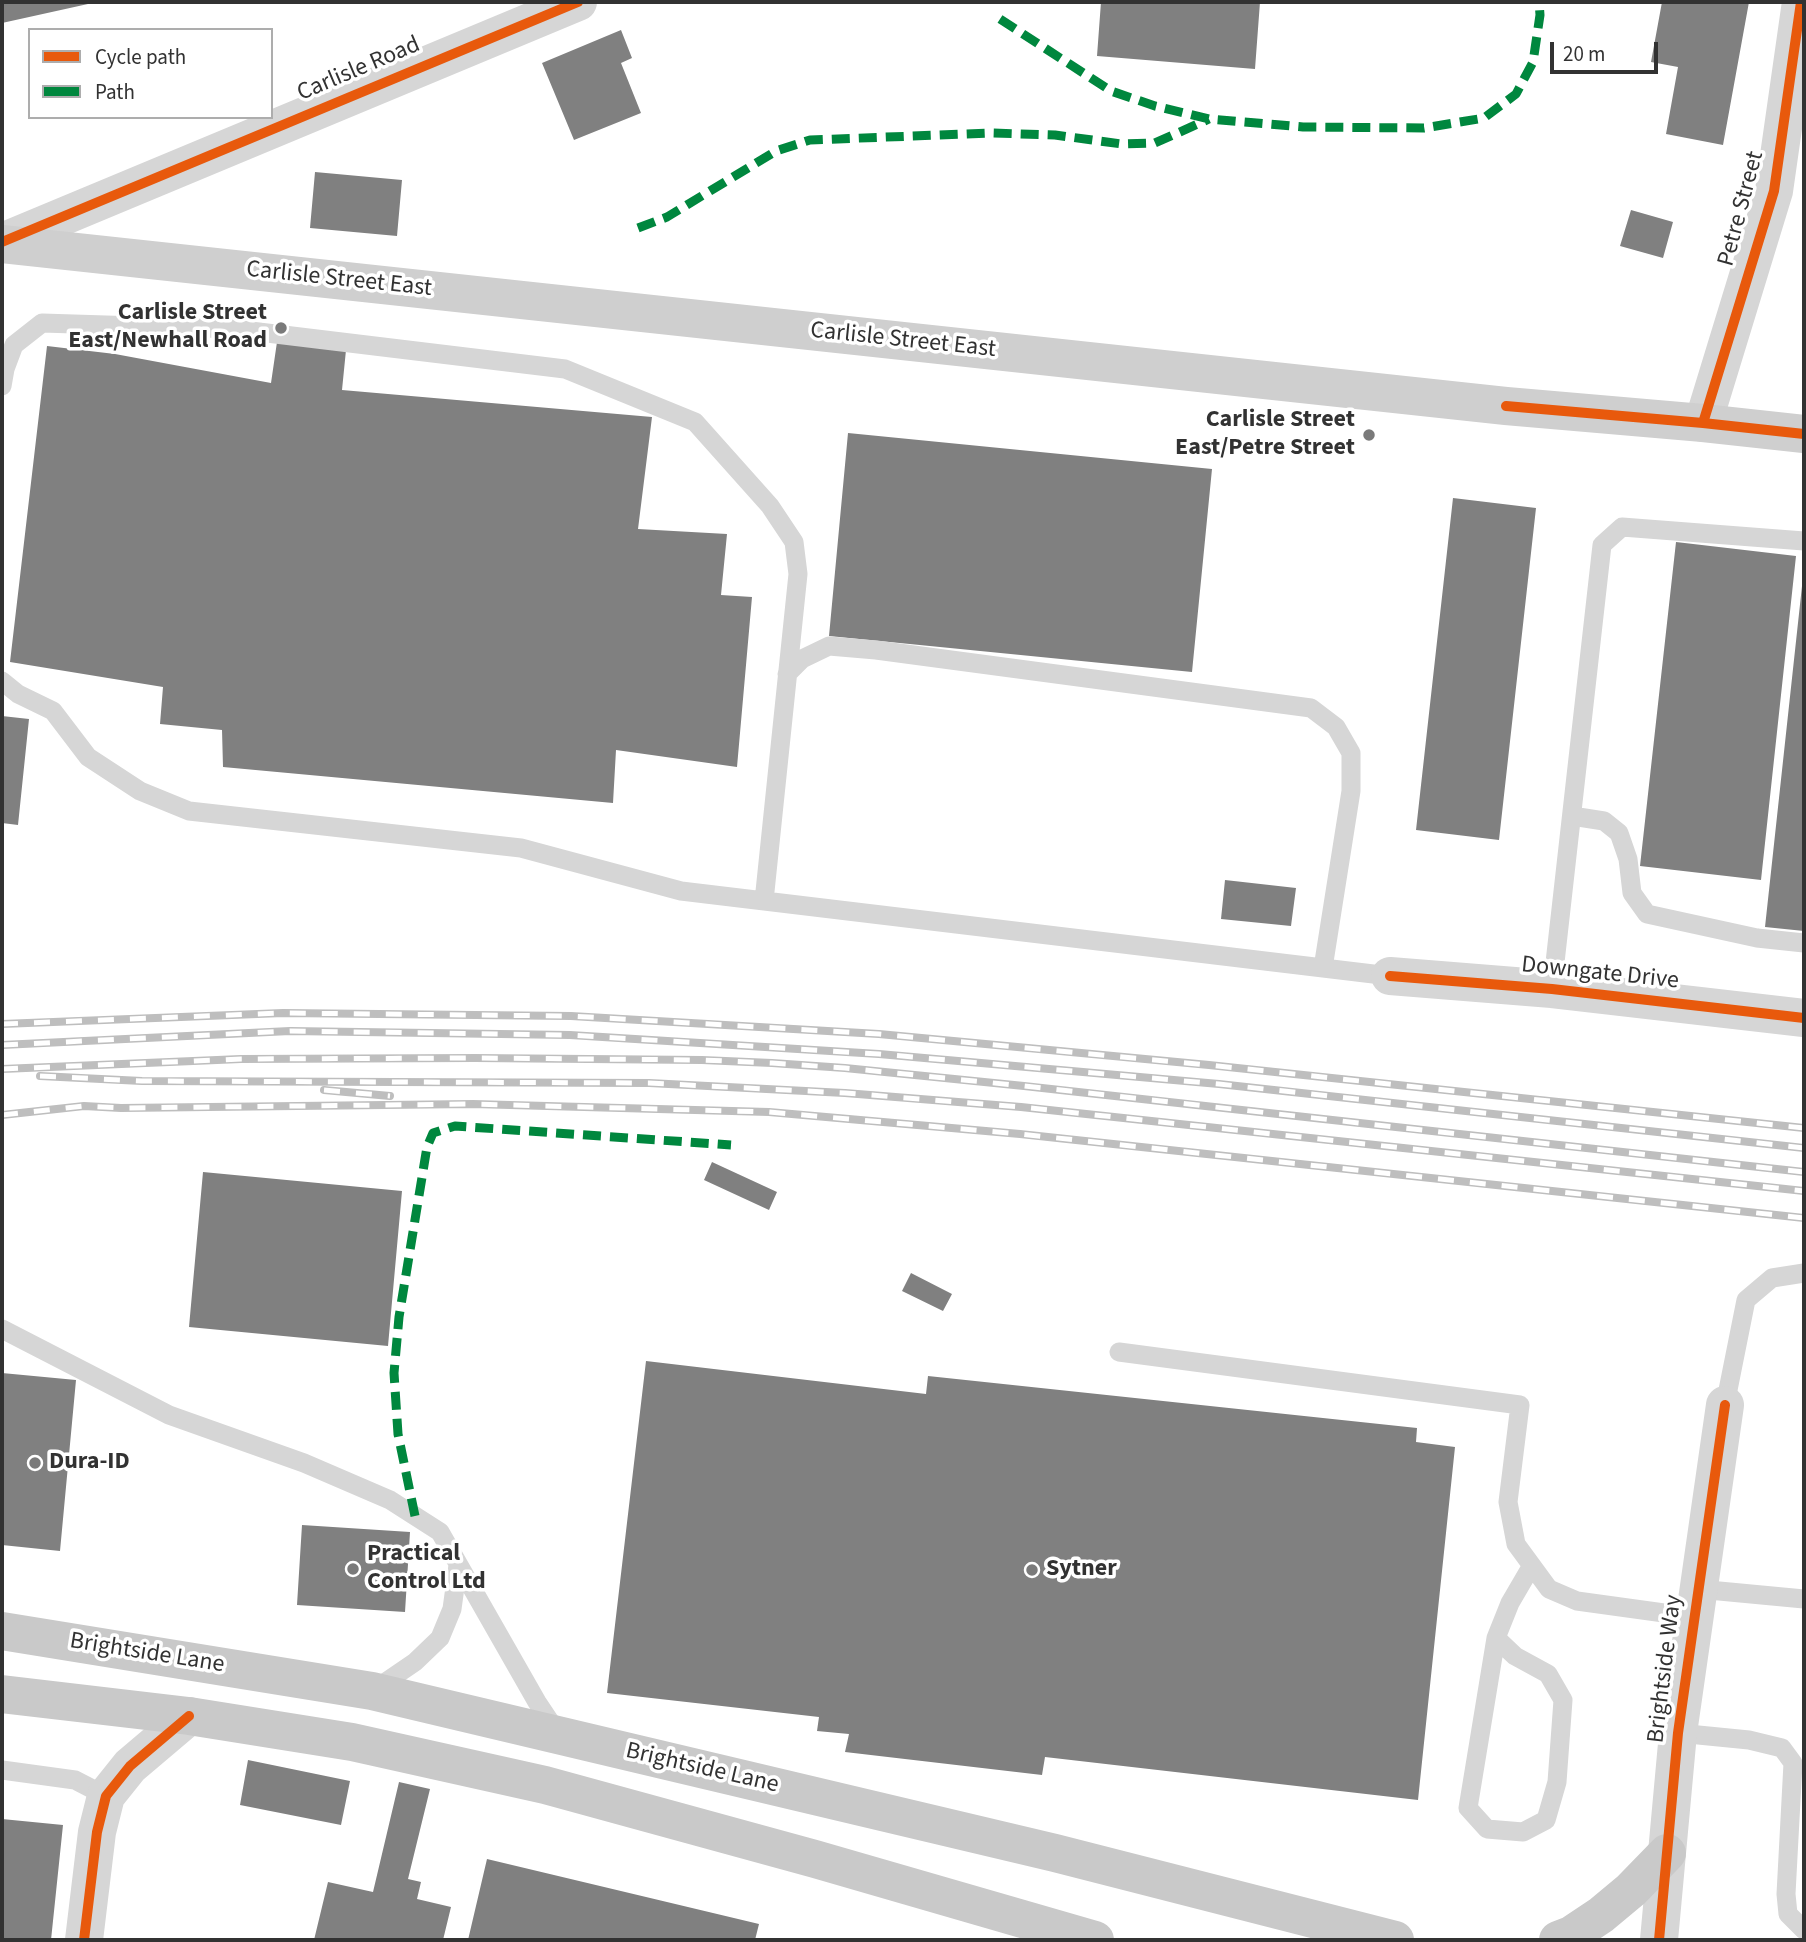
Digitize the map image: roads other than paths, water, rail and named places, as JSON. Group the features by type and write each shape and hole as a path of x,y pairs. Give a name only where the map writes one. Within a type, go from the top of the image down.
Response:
{"main road":[{"name":"Carlisle Street East","path":"2,243 1492,404 1804,434"},
{"name":"Brightside Lane","path":"2,1631 372,1691 1055,1853 1321,1930 1395,1940"},
{"path":"2,1694 189,1716 352,1742 544,1785 815,1859 1095,1940"},
{"path":"1558,1940 1571,1935 1601,1915 1631,1890 1667,1853"}],"street":[{"name":"Carlisle Road","path":"2,243 578,2"},
{"name":"Petre Street","path":"1703,423 1774,191 1801,2"},
{"name":"Downgate Drive","path":"1390,976 1552,989 1804,1018"},
{"name":"Brightside Way","path":"1659,1940 1678,1733 1725,1405"},
{"path":"84,1940 102,1814 130,1766 189,1716"}],"lane":[{"path":"2,386 14,345 42,323 234,329 565,369 695,422 770,506 794,541 798,574 764,901"},
{"path":"1552,989 1602,545 1622,527 1804,541"},
{"path":"787,674 802,659 829,646 1311,708 1336,727 1351,753 1351,790 1324,968"},
{"path":"2,681 18,694 53,711 88,757 140,791 189,811 521,848 681,891 1390,976"},
{"path":"1572,816 1604,821 1619,834 1628,859 1632,893 1647,914 1757,938 1804,943"},
{"path":"1725,1405 1746,1300 1772,1278 1804,1273"},
{"path":"2,1329 169,1416 303,1463 390,1500 440,1532 559,1736"},
{"path":"1119,1352 1520,1405 1508,1502 1516,1544 1549,1589 1577,1601 1695,1603 1804,1599"},
{"path":"372,1691 415,1662 440,1638 452,1609 458,1565"},
{"path":"1496,1638 1515,1656 1548,1674 1563,1700 1557,1782 1546,1820 1523,1832 1487,1829 1468,1808 1496,1638 1510,1603 1531,1567"},
{"path":"1678,1733 1749,1740 1782,1748 1793,1763 1786,1894 1788,1914 1804,1930"},
{"path":"2,1770 75,1780 102,1814"}],"railway":[{"path":"2,1024 283,1013 571,1016 879,1034 1209,1065 1804,1128"},
{"path":"2,1045 290,1031 570,1035 879,1054 1219,1084 1804,1148"},
{"path":"2,1069 241,1059 475,1058 772,1063 1024,1086 1804,1172"},
{"path":"40,1076 142,1081 649,1083 845,1093 1021,1107 1804,1191"},
{"path":"324,1090 390,1096"},
{"path":"2,1115 84,1106 121,1108 473,1104 769,1112 1020,1134 1804,1218"}],"place":[{"name":"Carlisle Street East/Newhall Road","path":"281,328"},
{"name":"Carlisle Street East/Petre Street","path":"1369,435"},
{"name":"Dura-ID","path":"35,1463"},
{"name":"Practical Control Ltd","path":"353,1569"},
{"name":"Sytner","path":"1032,1570"}]}
